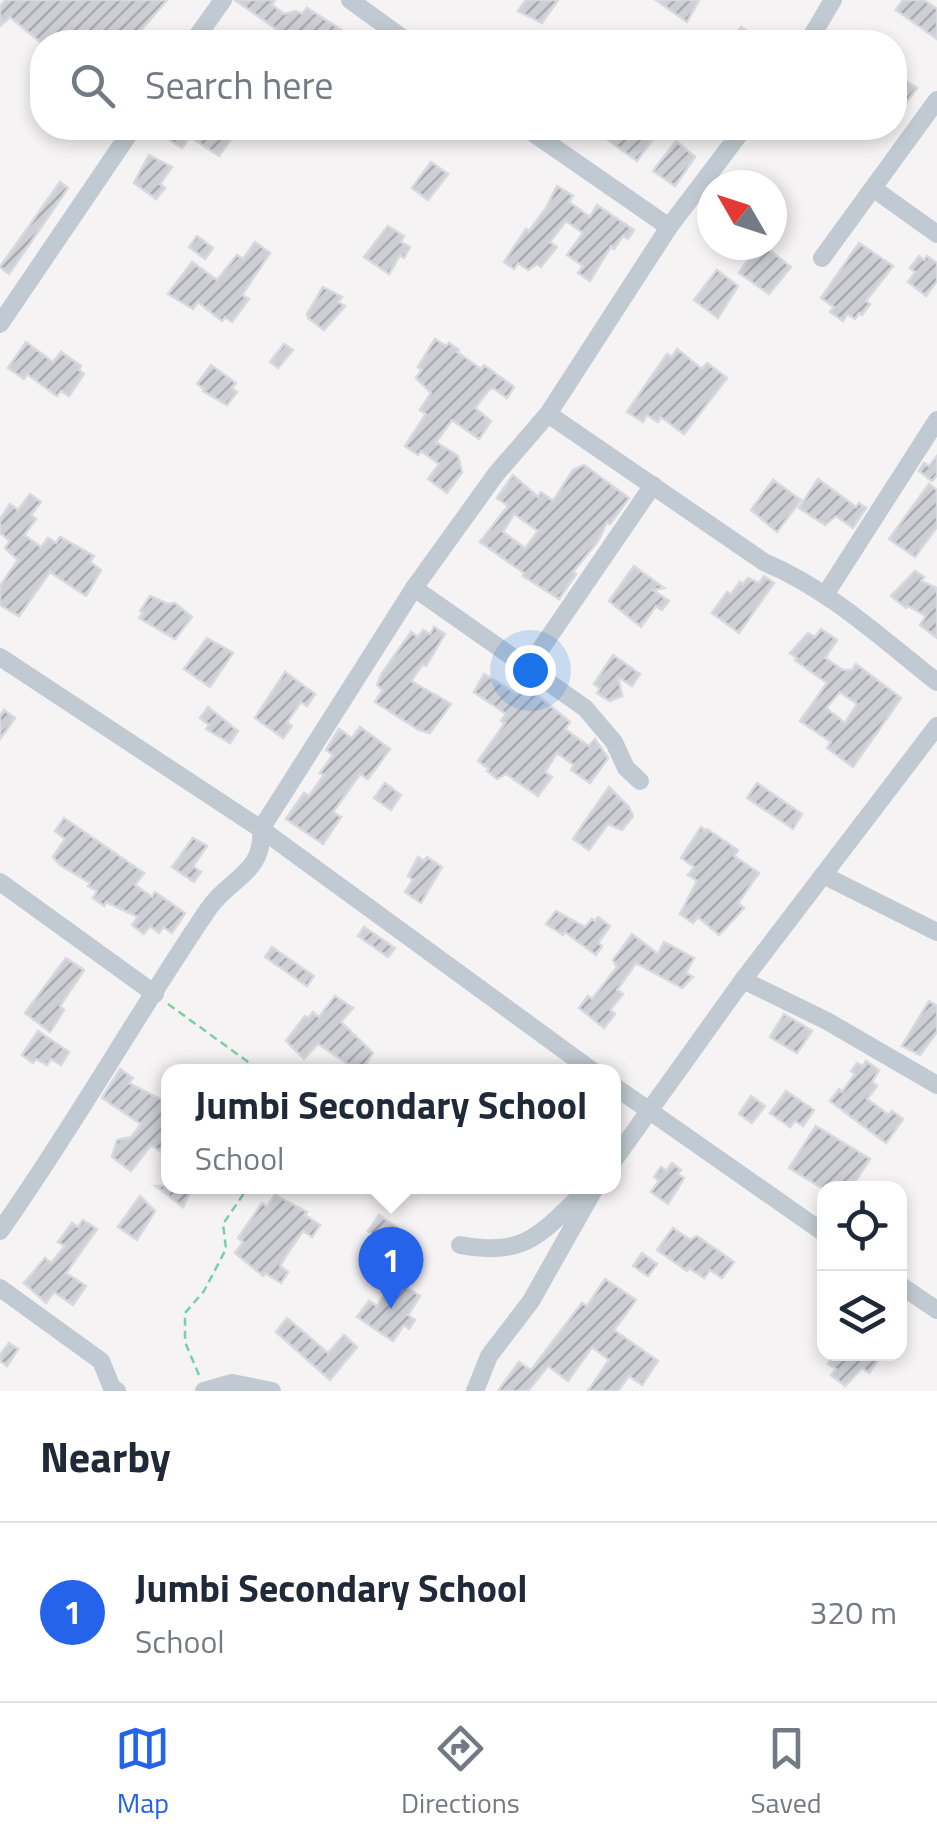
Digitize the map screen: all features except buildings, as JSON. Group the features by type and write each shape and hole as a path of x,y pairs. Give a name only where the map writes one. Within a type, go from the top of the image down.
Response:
{"street":[{"path":"201,30 223,0"},
{"path":"350,0 391,30"},
{"path":"815,30 833,0"},
{"path":"822,258 937,100"},
{"path":"0,324 125,140"},
{"path":"544,140 669,226"},
{"path":"0,1231 82,1111 212,903 254,864 263,847 261,829 414,588 496,474 548,414 669,226 735,140"},
{"path":"874,189 937,234"},
{"path":"548,414 764,562 789,572 825,595 937,682"},
{"path":"825,595 937,420"},
{"path":"527,668 653,485"},
{"path":"414,588 585,708 614,742 626,768 640,781"},
{"path":"0,657 261,829 583,1064"},
{"path":"621,1150 743,980 937,726"},
{"path":"824,874 937,932"},
{"path":"0,882 155,994"},
{"path":"743,980 827,1021 937,1085"},
{"path":"621,1091 817,1228"},
{"path":"460,1245 489,1251 508,1250 526,1243 584,1194"},
{"path":"474,1391 489,1356 531,1302 590,1194"},
{"path":"0,1288 101,1360 112,1388 117,1391"},
{"path":"907,1289 937,1310"},
{"path":"206,1390 232,1383 272,1391"}],"path":[{"path":"155,994 251,1064"},
{"path":"206,1390 185,1342 184,1313 204,1291 226,1249 223,1224 244,1194"}],"place":[{"name":"Jumbi Secondary School","path":"391,1309"}]}
